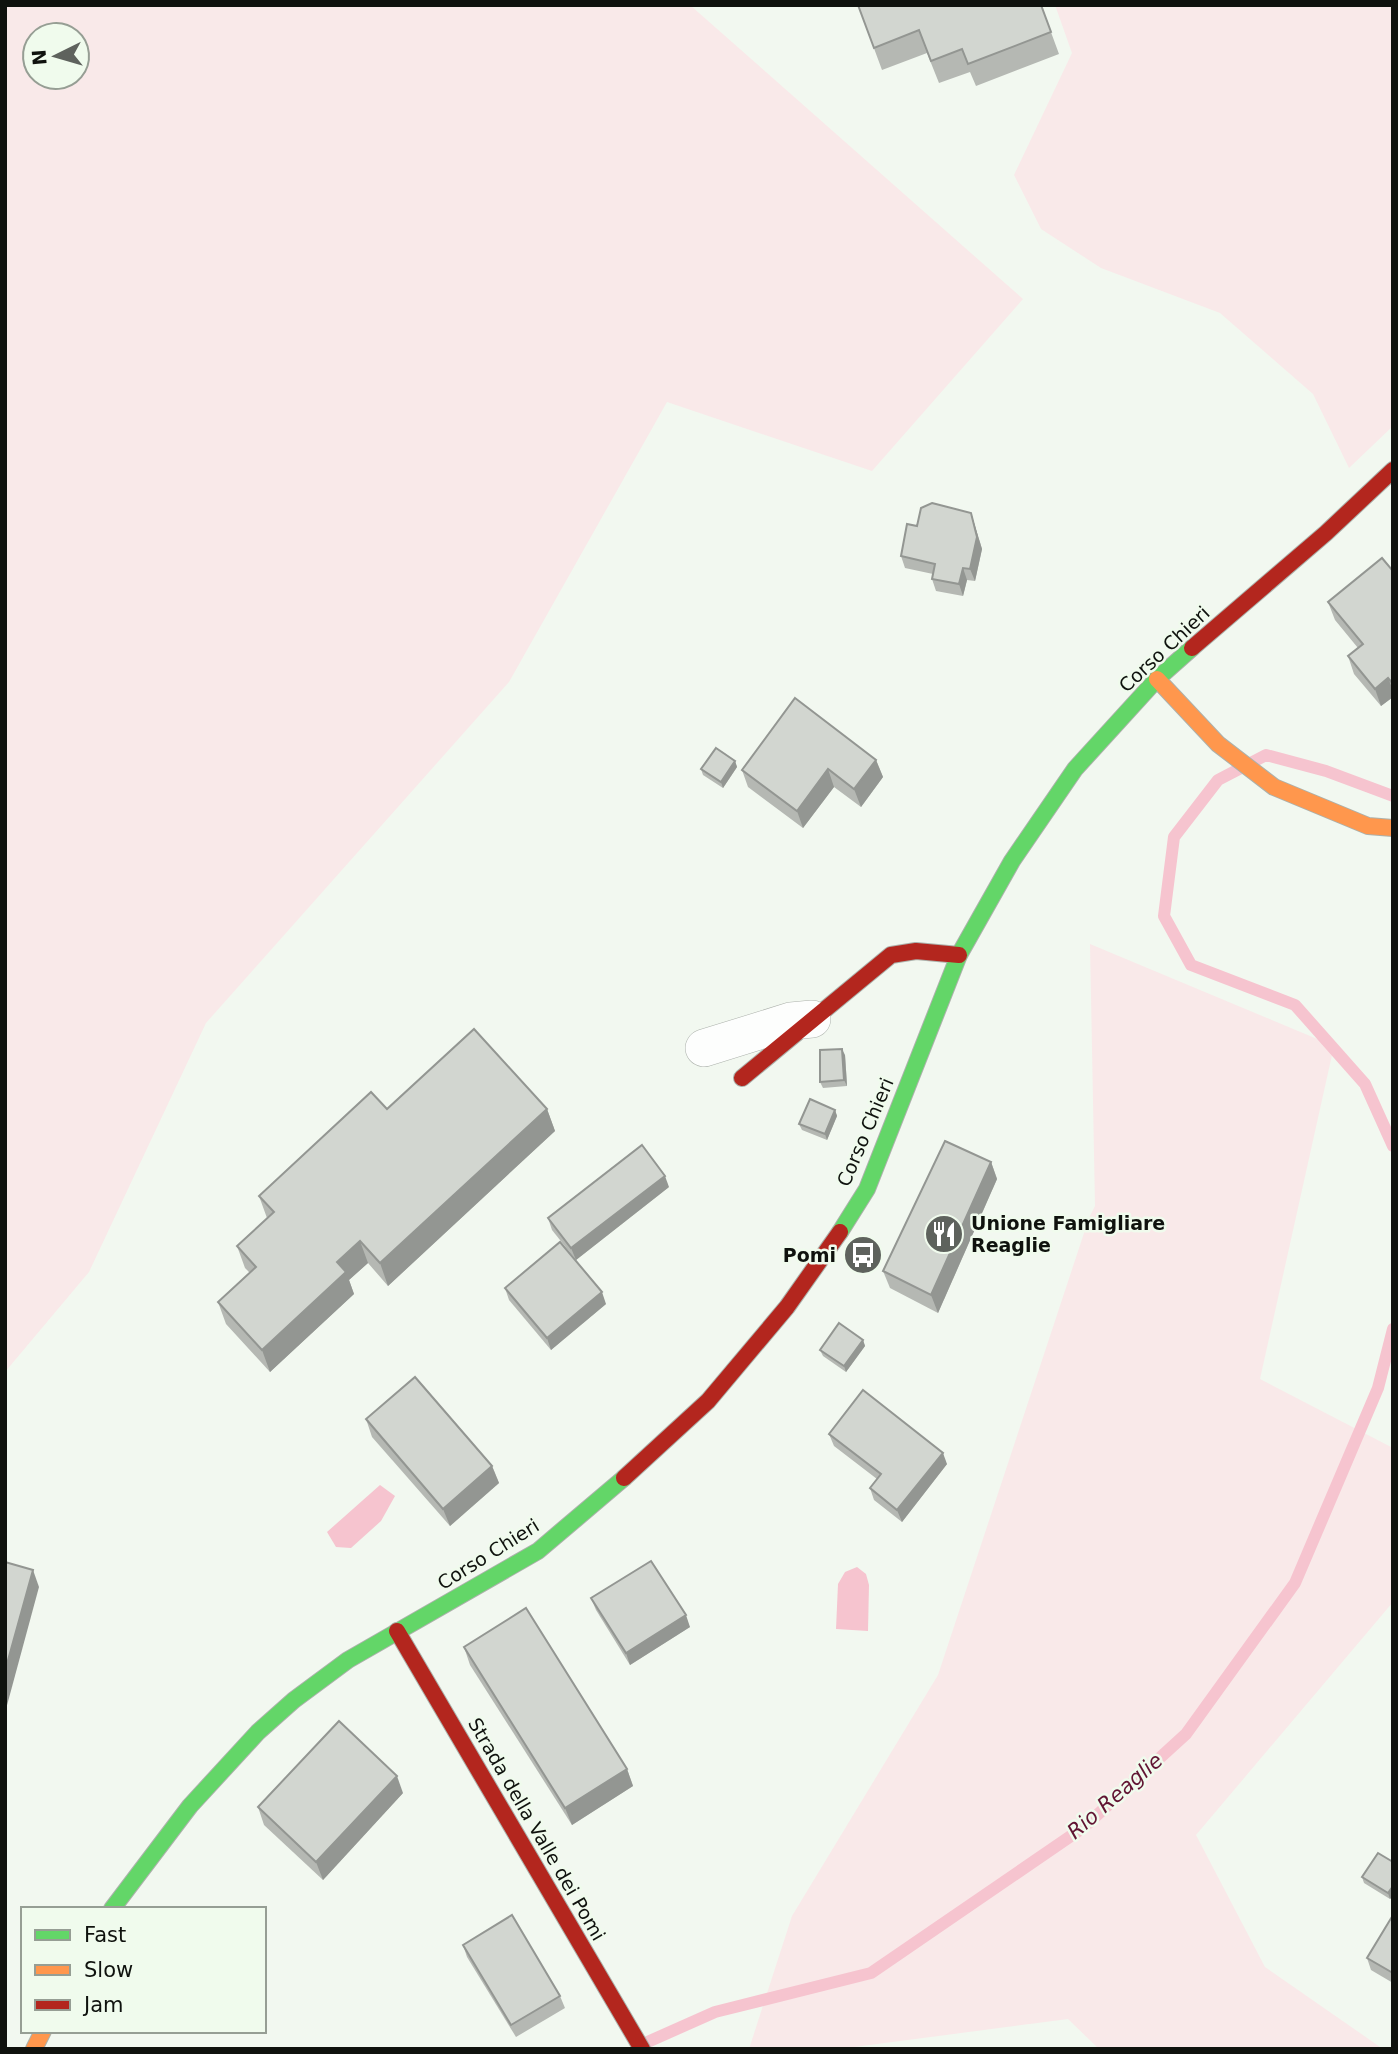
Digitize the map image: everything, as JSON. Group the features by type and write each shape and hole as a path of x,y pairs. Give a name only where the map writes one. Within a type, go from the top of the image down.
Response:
{"main road":[{"name":"Corso Chieri","path":"114,1907 190,1806 258,1732 294,1700 348,1660 538,1551 624,1478 708,1401 787,1307 832,1245 867,1189 959,955 1012,861 1075,769 1157,680 1326,533 1393,470"},
{"path":"1157,680 1218,744 1274,787 1368,825 1393,828"},
{"path":"742,1079 891,955 916,951 959,955"},
{"name":"Strada della Valle dei Pomi","path":"397,1631 642,2049"},
{"path":"34,2049 42,2033"}],"street":[{"path":"704,1048 791,1021 812,1019"}],"shaded area":[{"path":"5,5 690,5 1023,299 872,471 667,402 509,682 206,1023 89,1272 5,1372"},
{"path":"1055,5 1393,5 1393,426 1349,468 1313,394 1220,313 1101,268 1041,229 1014,175 1072,53"},
{"path":"1090,944 1334,1046 1260,1379 1393,1448 1393,1602 1196,1835 1265,1967 1383,2049 1099,2049 1068,2019 839,2049 749,2049 792,1916 938,1675 1095,1206"},
{"path":"380,1485 395,1496 381,1521 351,1548 336,1547 327,1532"},
{"path":"857,1567 866,1574 869,1585 868,1631 836,1629 838,1584 845,1572"}],"building":[{"path":"858,5 1041,5 1051,32 968,64 962,49 931,61 919,30 874,48"},
{"path":"932,503 971,513 977,537 970,569 963,568 959,584 932,579 935,564 901,556 907,524 917,526 921,508"},
{"path":"1382,558 1393,571 1393,684 1388,678 1375,689 1348,656 1363,644 1328,602"},
{"path":"795,698 876,760 854,789 828,769 797,811 742,770"},
{"path":"716,748 735,761 721,782 701,769"},
{"path":"474,1029 547,1109 380,1263 360,1241 337,1262 346,1272 262,1350 218,1302 256,1267 237,1246 274,1212 259,1196 371,1092 387,1109"},
{"path":"842,1049 844,1080 820,1082 820,1050"},
{"path":"810,1099 835,1110 825,1134 799,1124"},
{"name":"Unione Famigliare Reaglie","path":"945,1141 991,1162 931,1295 883,1271"},
{"path":"642,1145 665,1176 571,1248 548,1218"},
{"path":"560,1242 602,1292 547,1338 505,1288"},
{"path":"839,1323 863,1340 844,1366 820,1350"},
{"path":"415,1377 492,1466 443,1509 366,1419"},
{"path":"863,1390 943,1453 897,1510 870,1488 881,1474 829,1434"},
{"path":"651,1561 686,1615 626,1653 591,1598"},
{"path":"5,1562 33,1570 5,1671"},
{"path":"526,1608 627,1769 565,1808 464,1647"},
{"path":"339,1721 397,1776 316,1862 258,1807"},
{"path":"1378,1853 1393,1862 1393,1886 1388,1893 1362,1877"},
{"path":"512,1915 560,1996 511,2025 463,1945"},
{"path":"1393,1915 1393,1973 1367,1958"}],"waterway":[{"name":"Rio Reaglie","path":"1393,796 1326,771 1266,755 1218,780 1174,837 1164,916 1191,965 1295,1005 1365,1084 1393,1146"},
{"name":"Rio Reaglie","path":"643,2044 715,2012 871,1973 1084,1827 1186,1734 1295,1583 1378,1388 1393,1329"}],"traffic: fast":[{"path":"840,1232 867,1189 959,955 1012,861 1075,769 1157,679 1192,648"},
{"path":"114,1907 190,1806 258,1732 294,1700 348,1660 538,1551 624,1478"}],"traffic: slow":[{"path":"1157,679 1218,744 1274,787 1368,826 1393,828"},
{"path":"34,2049 42,2033"}],"traffic: jam":[{"path":"1192,648 1326,533 1393,470"},
{"path":"742,1078 891,955 916,951 959,955"},
{"path":"624,1478 708,1401 787,1307 840,1232"},
{"path":"397,1631 642,2049"}],"place":[{"name":"Unione Famigliare Reaglie","path":"944,1234"},
{"name":"Pomi","path":"863,1255"}]}
